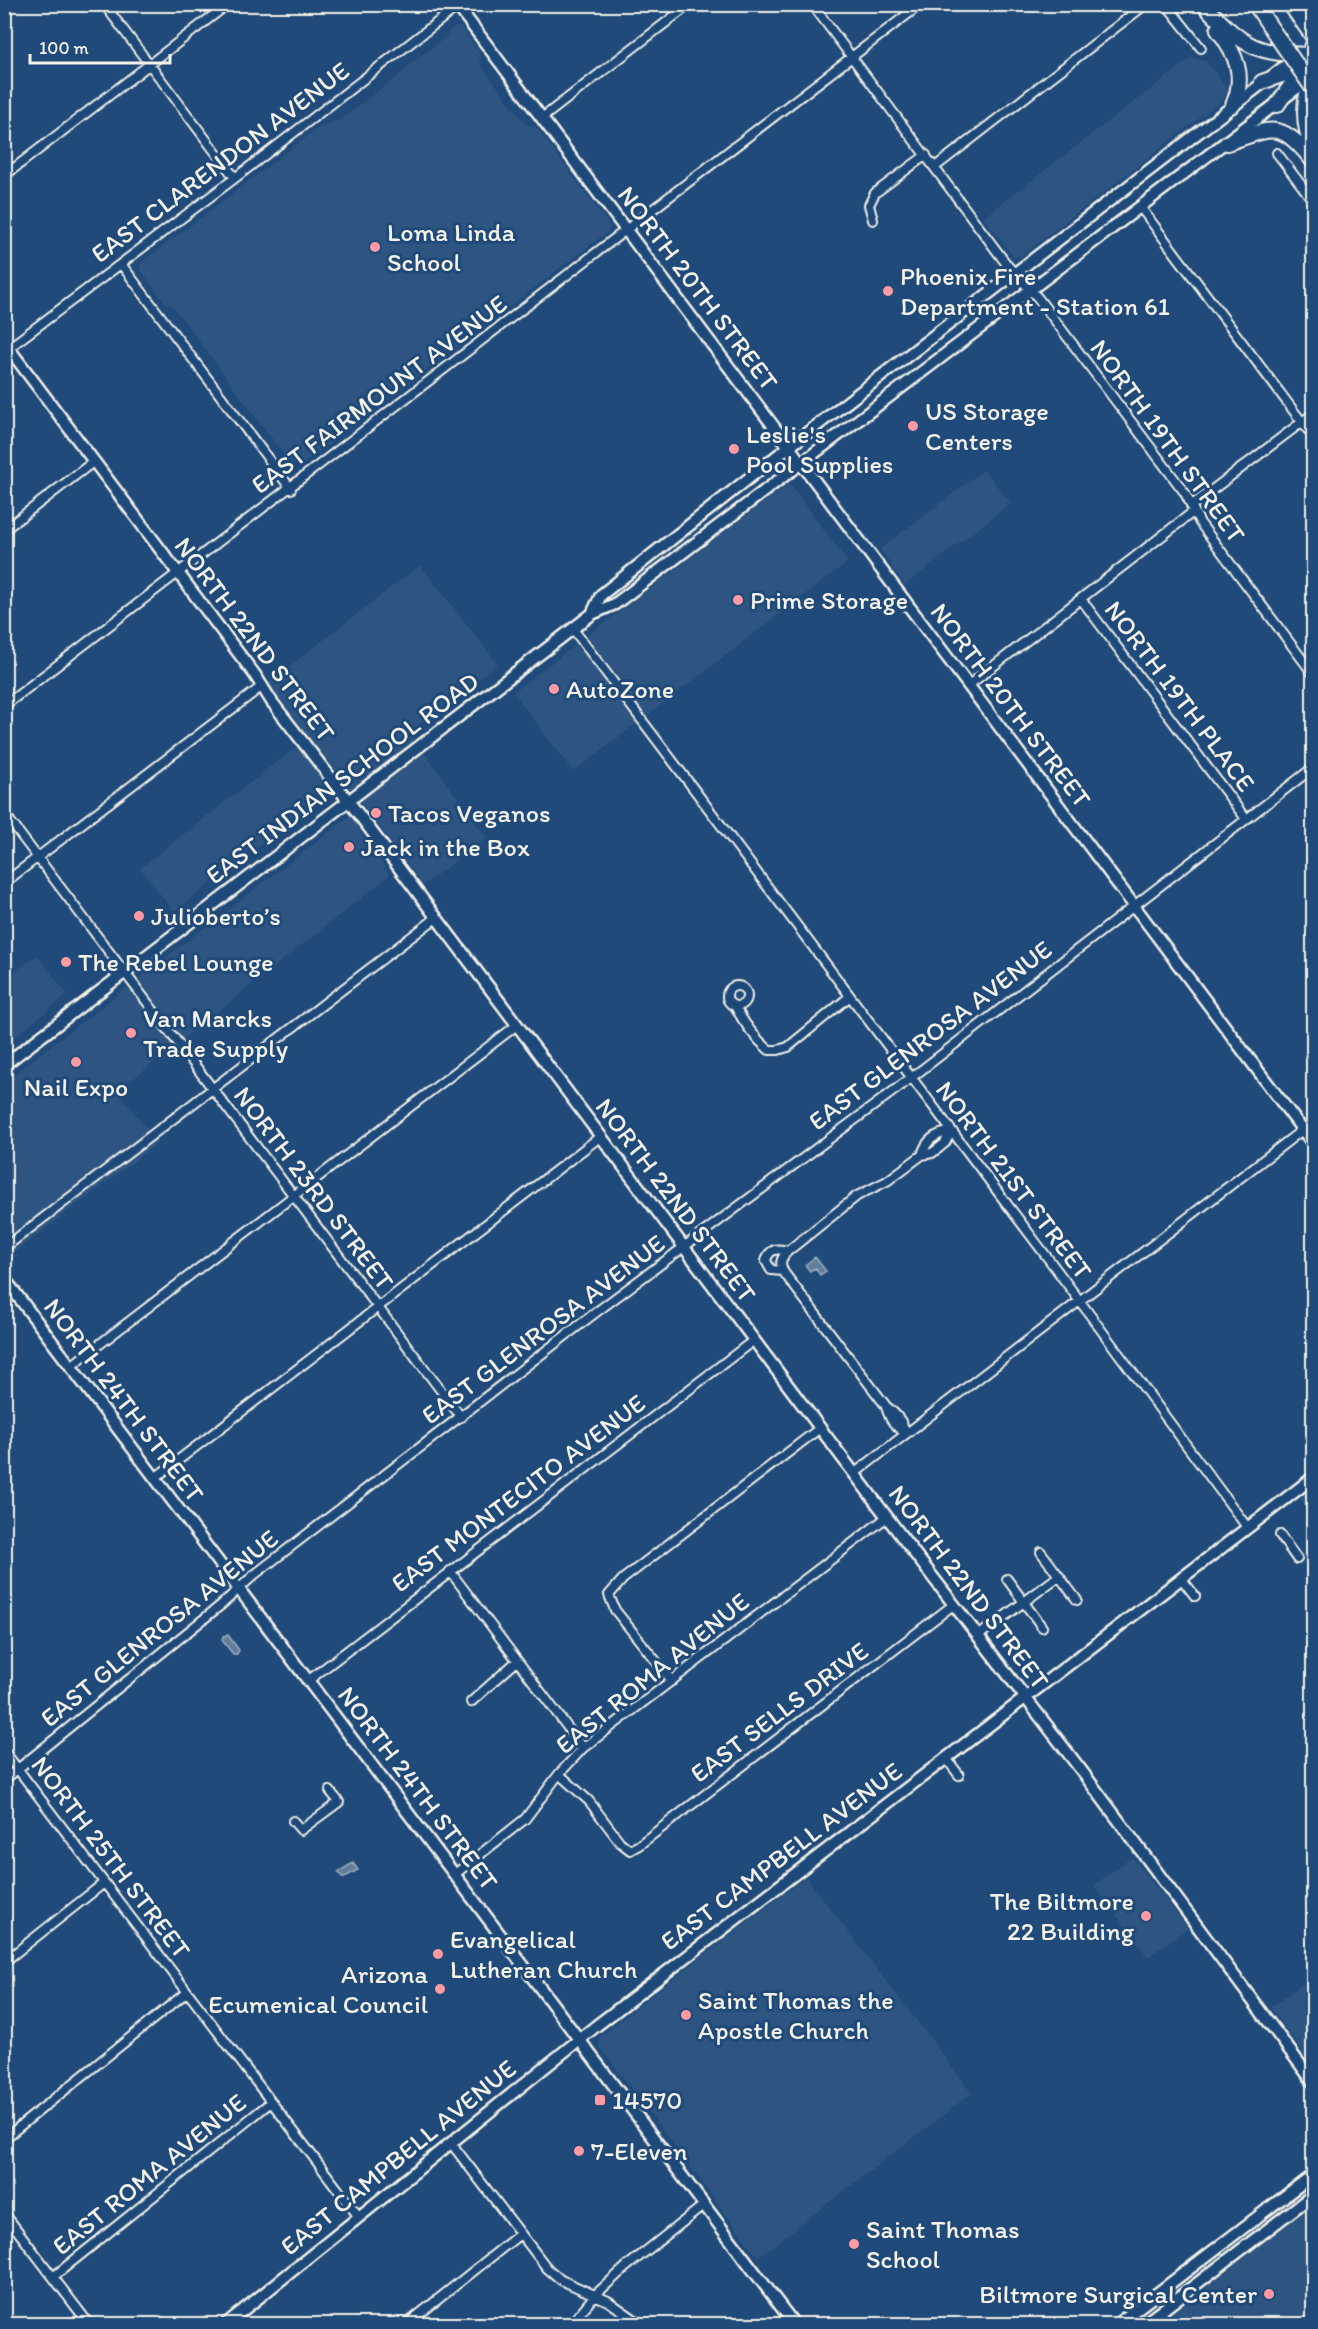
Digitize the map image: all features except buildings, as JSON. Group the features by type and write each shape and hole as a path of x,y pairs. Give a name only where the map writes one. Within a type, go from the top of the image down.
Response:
{"highway":[{"path":"1255,4 1269,25 1311,62"},
{"path":"1205,6 1231,33 1246,44 1311,62"},
{"path":"1205,6 1237,60 1240,74 1239,90 1233,105"},
{"path":"1291,6 1314,38"},
{"path":"1262,82 1311,62"},
{"path":"1277,105 1311,62"},
{"path":"1311,62 1304,114 1307,133 1314,149"},
{"path":"1227,143 1268,130 1279,131 1289,135 1314,162"}],"street":[{"path":"104,4 236,178"},
{"path":"4,176 228,4"},
{"path":"542,118 690,4"},
{"name":"NORTH 19TH STREET","path":"812,4 1185,494 1192,509 1314,675"},
{"name":"EAST FAIRMOUNT AVENUE","path":"4,706 291,489 921,4"},
{"path":"935,167 1146,4"},
{"path":"1166,4 1201,48"},
{"name":"NORTH 20TH STREET","path":"458,5 1314,1145"},
{"name":"EAST CLARENDON AVENUE","path":"6,347 236,178 458,5"},
{"name":"EAST INDIAN SCHOOL ROAD","path":"592,614 601,595 789,446 1262,82"},
{"name":"EAST INDIAN SCHOOL ROAD","path":"4,1065 592,614 615,604 1029,289 1277,105"},
{"path":"1277,153 1314,202"},
{"path":"873,220 869,205 875,193 926,155"},
{"path":"1141,208 1314,438"},
{"path":"121,264 291,489"},
{"name":"NORTH 22ND STREET","path":"6,347 953,1605 1143,1852 1314,2083"},
{"path":"969,685 1081,599 1314,413"},
{"path":"4,530 93,462"},
{"name":"NORTH 19TH PLACE","path":"1081,599 1246,819"},
{"name":"NORTH 21ST STREET","path":"573,629 1247,1527"},
{"path":"4,883 261,687"},
{"name":"EAST GLENROSA AVENUE","path":"4,1780 221,1605 238,1588 656,1267 911,1078 1314,767"},
{"name":"NORTH 23RD STREET","path":"4,813 461,1417"},
{"path":"4,1248 436,918"},
{"path":"735,1006 741,1018 764,1046 769,1050 778,1050 788,1047 849,997"},
{"path":"71,1366 518,1025"},
{"path":"855,1473 1314,1122"},
{"path":"906,1433 896,1427 890,1419 886,1406 783,1271 781,1261 788,1251 857,1196 887,1181 922,1155 932,1153 945,1143 951,1132"},
{"path":"155,1478 601,1136"},
{"path":"783,1271 771,1270 766,1261 773,1250 779,1248 788,1251"},
{"name":"NORTH 24TH STREET","path":"4,1278 794,2325"},
{"name":"EAST MONTECITO AVENUE","path":"309,1680 754,1340"},
{"path":"672,1681 615,1610 609,1595 623,1579 820,1428"},
{"name":"EAST CAMPBELL AVENUE","path":"226,2325 580,2040 796,1871 1314,1477"},
{"name":"EAST ROMA AVENUE","path":"455,1874 525,1819 559,1774 583,1748 888,1516"},
{"path":"1280,1535 1297,1559"},
{"path":"1041,1552 1077,1600"},
{"path":"450,1571 583,1748"},
{"path":"978,1636 1059,1576"},
{"path":"1181,1578 1195,1596"},
{"path":"1007,1579 1042,1627"},
{"name":"EAST SELLS DRIVE","path":"559,1774 589,1801 620,1842 630,1850 953,1605"},
{"path":"471,1702 517,1661"},
{"name":"NORTH 25TH STREET","path":"4,1751 358,2217"},
{"path":"946,1758 959,1775"},
{"path":"293,1821 301,1830 339,1802 330,1791"},
{"path":"4,1962 104,1883"},
{"path":"4,2139 187,1992"},
{"name":"EAST ROMA AVENUE","path":"53,2277 271,2102"},
{"path":"451,2143 537,2258 554,2274 577,2288 608,2301 640,2325"},
{"path":"1117,2325 1314,2174"},
{"path":"1144,2325 1314,2194"},
{"path":"571,2325 595,2295 626,2267 704,2205"},
{"path":"4,2213 89,2325"},
{"path":"407,2325 520,2234"}],"shaded area":[{"name":"Loma Linda School","path":"455,27 461,27 480,54 480,64 526,124 536,127 610,226 609,231 302,465 290,463 172,305 166,304 140,269 141,263 322,125 339,120 403,72"},
{"path":"1191,58 1206,61 1229,91 1223,100 1020,257 1013,257 984,217"},
{"path":"984,470 1011,503 905,585 880,549"},
{"path":"789,483 848,562 573,772 513,692"},
{"path":"420,565 498,664 409,732 487,838 423,885 345,781 174,912 140,868 309,737 268,683"},
{"path":"350,816 390,875 118,1091 158,1143 7,1258 5,1254 5,1081"},
{"path":"37,955 68,995 5,1044 5,979"},
{"path":"815,1257 826,1271 820,1275 815,1268 810,1271 805,1265"},
{"path":"1313,1489 1313,1518 1300,1499"},
{"path":"228,1635 239,1650 237,1654 233,1654 222,1640 223,1636"},
{"path":"1132,1857 1188,1928 1148,1957 1094,1885"},
{"path":"353,1863 358,1870 343,1878 338,1872"},
{"path":"806,1877 972,2093 758,2257 600,2047 599,2040 630,2012"},
{"path":"1313,1976 1313,2066 1270,2008"},
{"path":"1313,2205 1313,2324 1158,2324"}],"place":[{"name":"Loma Linda School","path":"375,247"},
{"name":"Phoenix Fire Department - Station 61","path":"888,291"},
{"name":"US Storage Centers","path":"913,426"},
{"name":"Leslie's Pool Supplies","path":"734,449"},
{"name":"Prime Storage","path":"738,600"},
{"name":"AutoZone","path":"554,689"},
{"name":"Tacos Veganos","path":"376,813"},
{"name":"Jack in the Box","path":"349,847"},
{"name":"Julioberto’s","path":"139,916"},
{"name":"The Rebel Lounge","path":"66,962"},
{"name":"Van Marcks Trade Supply","path":"131,1033"},
{"name":"Nail Expo","path":"76,1062"},
{"name":"The Biltmore 22 Building","path":"1146,1916"},
{"name":"Evangelical Lutheran Church","path":"438,1954"},
{"name":"Arizona Ecumenical Council","path":"440,1989"},
{"name":"Saint Thomas the Apostle Church","path":"686,2015"},
{"name":"14570","path":"600,2100"},
{"name":"7-Eleven","path":"579,2151"},
{"name":"Saint Thomas School","path":"854,2244"},
{"name":"Biltmore Surgical Center","path":"1269,2294"}]}
